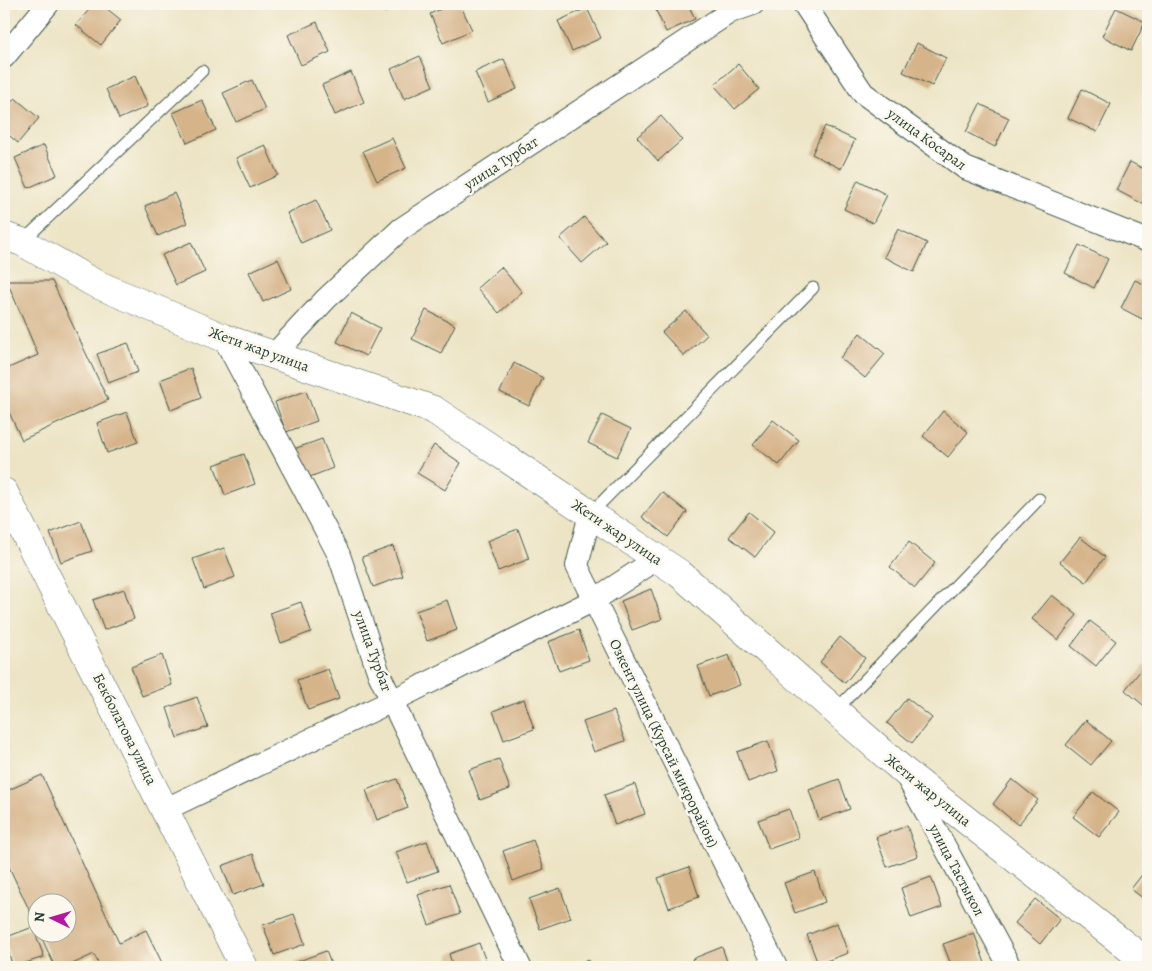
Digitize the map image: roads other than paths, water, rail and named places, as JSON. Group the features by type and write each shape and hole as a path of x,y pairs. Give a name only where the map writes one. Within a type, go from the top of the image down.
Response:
{"street":[{"path":"4,57 48,4"},
{"name":"улица Турбат","path":"274,355 326,299 401,229 730,12 753,4"},
{"name":"улица Косарал","path":"804,4 863,93 965,168 1148,241"},
{"name":"Жети жар улица","path":"13,239 94,283 224,338 434,410 679,573 905,772 1148,963"},
{"name":"улица Турбат","path":"224,338 339,554 379,674 520,967"},
{"name":"Бекболатова улица","path":"4,492 166,809 244,967"},
{"name":"Озкент улица (Курсай микрорайон)","path":"590,514 577,566 776,967"},
{"path":"166,809 392,701 594,600 657,559"},
{"name":"улица Тастыкол","path":"905,772 1010,967"}],"lane":[{"path":"13,239 202,71"},
{"path":"590,514 813,288"},
{"path":"835,711 1039,499"}]}
